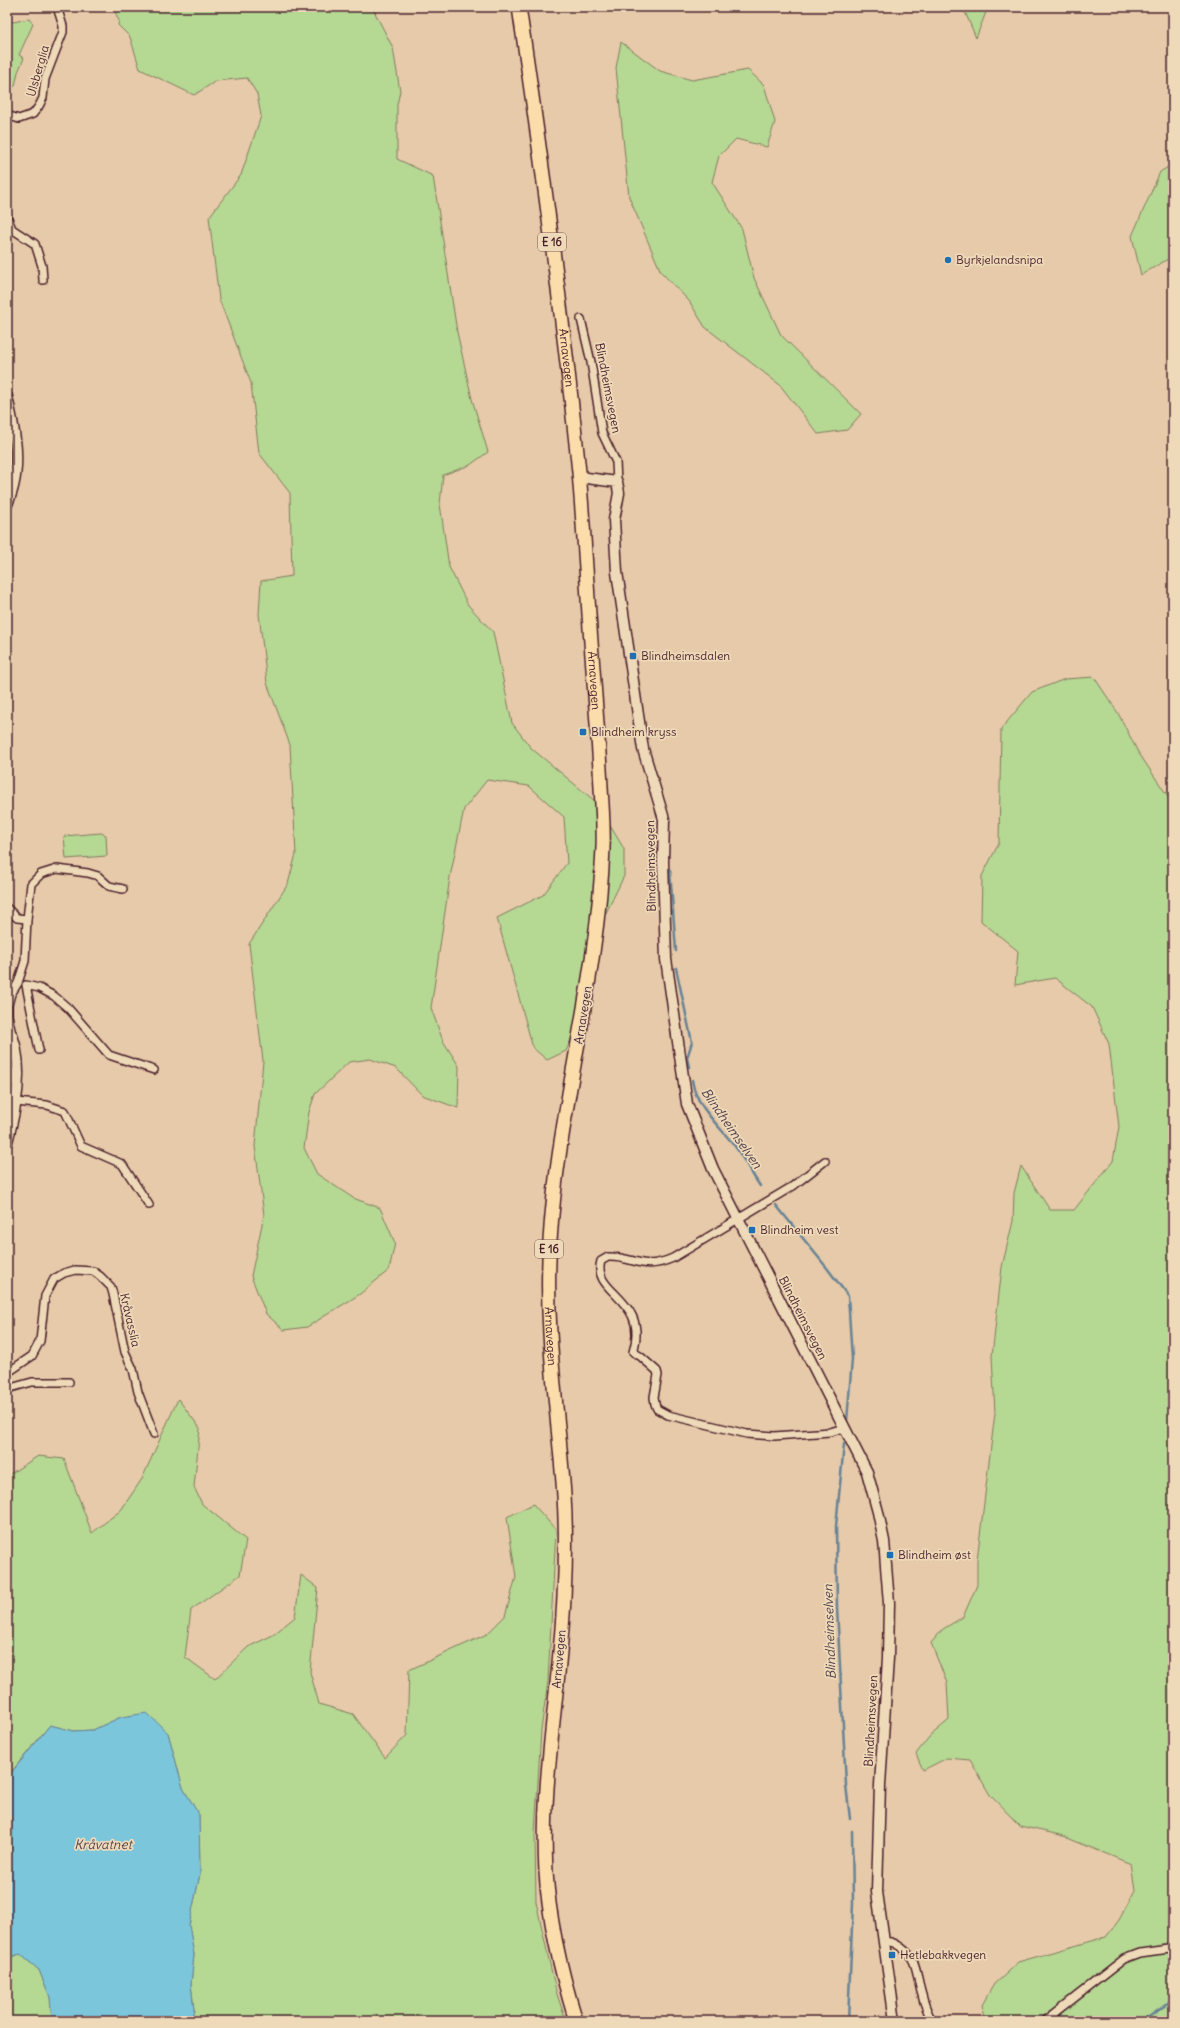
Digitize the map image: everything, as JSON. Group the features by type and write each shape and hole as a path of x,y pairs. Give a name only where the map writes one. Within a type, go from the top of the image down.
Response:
{"highway":[{"name":"Arnavegen","path":"520,7 545,186 579,477 598,738 603,846 594,946 562,1138 550,1242 549,1323 564,1498 566,1560 562,1630 549,1768 546,1868 551,1916 563,1978 576,2021"}],"street":[{"name":"Ulsberglia","path":"7,115 20,119 33,114 43,98 45,79 64,26 57,7"},
{"path":"7,216 12,229 34,244 42,266 43,280"},
{"name":"Blindheimsvegen","path":"581,319 591,362 602,433 616,462 619,493 614,520 617,572 643,749 664,819 663,862 666,959 687,1104 713,1169 867,1472 873,1491 884,1541 889,1603 888,1658 876,1877 878,1906 885,1942 895,2021"},
{"path":"7,397 16,447 16,468 10,481 7,504"},
{"path":"579,477 617,482"},
{"path":"7,1142 16,1102 17,1083 17,1057 10,1034 8,1005 11,994 18,983 25,961 26,919 31,884 42,874 57,869 76,870 98,876 109,886 123,889"},
{"path":"7,908 17,918 26,919"},
{"path":"18,983 39,988 54,996 68,1008 109,1054 154,1070"},
{"path":"26,985 39,1050"},
{"path":"7,1070 17,1083"},
{"path":"16,1102 47,1105 65,1111 80,1146 122,1164 149,1205"},
{"path":"825,1161 793,1186 665,1261 646,1264 612,1257 601,1261 599,1271 602,1278 624,1303 633,1316 637,1334 633,1352 640,1356 657,1371 658,1375 654,1397 657,1409 668,1415 748,1434 774,1436 830,1432 844,1428"},
{"name":"Kråvasslia","path":"7,1373 32,1356 40,1341 45,1296 54,1279 64,1273 75,1270 93,1272 111,1287 125,1352 133,1369 138,1392 154,1434"},
{"path":"7,1389 32,1382 69,1382"},
{"path":"885,1942 898,1945 913,1959 922,1996 932,2021"},
{"path":"1045,2021 1124,1959 1140,1953 1168,1950 1173,1946"}],"green space":[{"path":"113,7 372,7 393,48 400,91 397,105 397,159 433,176 457,332 472,399 488,452 470,465 443,475 440,504 449,567 468,605 493,632 512,723 531,748 596,802 624,849 624,876 603,919 576,1028 566,1051 547,1060 533,1048 497,918 543,895 567,863 564,817 529,786 487,780 464,809 450,877 431,1008 443,1041 459,1066 458,1108 422,1095 396,1068 370,1059 349,1062 315,1094 309,1112 304,1148 317,1174 353,1198 380,1208 395,1243 389,1270 360,1294 307,1327 284,1330 266,1314 251,1276 264,1215 255,1146 263,1061 249,944 288,884 296,854 290,745 267,683 259,614 261,581 292,576 290,493 259,453 251,383 219,299 209,217 241,175 261,116 257,94 247,78 216,81 194,95 140,69 130,37 118,25 119,21"},
{"path":"963,7 988,7 976,38"},
{"path":"7,19 13,22 29,19 33,24 19,55 24,58 18,72 15,86 7,90"},
{"path":"621,42 660,71 692,80 748,70 764,85 775,122 767,147 736,139 719,156 712,182 742,229 754,278 781,335 861,414 847,430 818,434 780,385 705,327 689,301 661,272 629,197 616,68"},
{"path":"1173,164 1173,256 1141,275 1132,236 1160,172"},
{"path":"1094,677 1118,713 1138,752 1171,801 1171,841 1173,846 1173,2021 986,2021 982,2005 994,1984 1018,1962 1106,1937 1119,1920 1135,1890 1131,1864 1060,1835 1020,1826 990,1795 970,1760 947,1758 923,1770 916,1754 930,1736 949,1720 947,1683 931,1643 943,1629 963,1617 977,1585 977,1560 995,1413 992,1356 1002,1267 1013,1221 1014,1193 1021,1166 1050,1210 1074,1210 1113,1161 1119,1127 1109,1044 1092,1007 1055,978 1015,985 1018,951 981,921 982,876 999,843 1001,729 1032,692 1065,679"},
{"path":"101,833 106,835 107,856 66,859 64,836"},
{"path":"178,1399 200,1428 194,1487 202,1504 246,1540 240,1575 191,1610 185,1657 215,1679 248,1647 273,1635 295,1617 301,1575 318,1588 310,1672 319,1704 353,1714 385,1758 407,1735 409,1670 487,1634 505,1616 516,1577 507,1517 533,1504 556,1530 548,1681 541,1730 535,1833 536,1902 556,1991 566,2021 191,2021 194,2010 191,1984 194,1955 189,1925 200,1874 199,1815 183,1788 168,1733 121,1717 93,1730 73,1731 50,1725 7,1777 7,1476 38,1456 64,1459 92,1533 121,1510 142,1479"},
{"path":"20,1954 39,1970 50,1997 52,2021 7,2021 7,1958"}],"water":[{"name":"Kråvatnet","path":"147,1713 168,1733 183,1788 199,1815 200,1874 189,1925 194,1955 191,1984 194,2010 191,2021 52,2021 50,1997 39,1970 20,1954 7,1958 7,1778 50,1725 73,1731 93,1730 121,1717"}],"waterway":[{"name":"Blindheimselven","path":"670,870 676,951"},
{"name":"Blindheimselven","path":"676,968 692,1042 687,1058 689,1067"},
{"name":"Blindheimselven","path":"692,1080 698,1100 737,1149 760,1186"},
{"name":"Blindheimselven","path":"776,1205 848,1296 852,1359 847,1421"},
{"name":"Blindheimselven","path":"844,1444 836,1526 837,1607 846,1785 850,1819"},
{"name":"Blindheimselven","path":"848,2021 853,1903 852,1831"},
{"path":"1141,2021 1173,1999"}],"place":[{"name":"Byrkjelandsnipa","path":"948,260"},
{"name":"Blindheimsdalen","path":"633,656"},
{"name":"Blindheim kryss","path":"583,732"},
{"name":"Blindheim vest","path":"752,1230"},
{"name":"Blindheim øst","path":"890,1555"},
{"name":"Hetlebakkvegen","path":"892,1955"}]}
